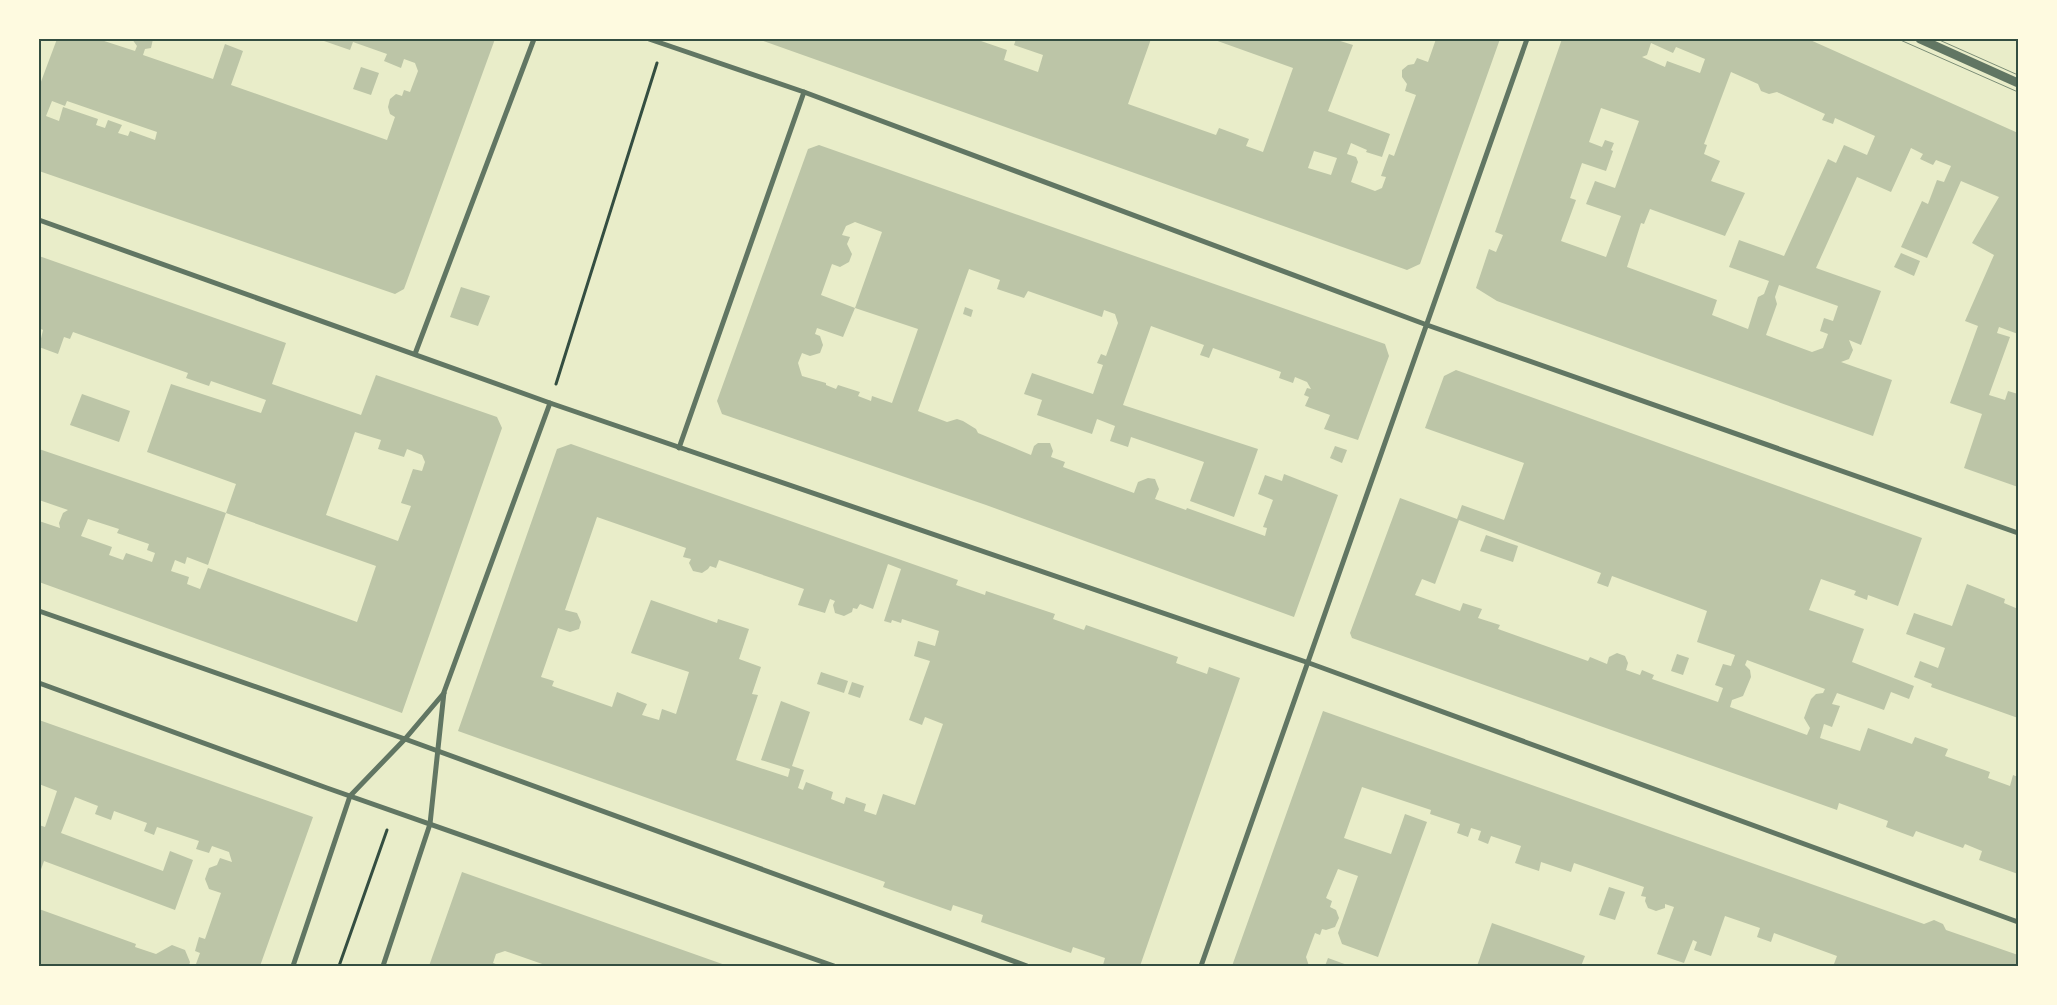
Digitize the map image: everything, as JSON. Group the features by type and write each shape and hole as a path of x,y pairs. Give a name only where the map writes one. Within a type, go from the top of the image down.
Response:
{"street":[{"path":"416,354 534,39"},
{"path":"648,39 664,41 804,92 1427,325 2018,533"},
{"path":"1201,966 1527,39"},
{"path":"1920,39 2018,83"},
{"path":"679,448 804,92"},
{"path":"39,220 679,448 1309,663 2018,922"},
{"path":"383,966 430,824 444,692 550,403"},
{"path":"39,611 405,739 1027,966"},
{"path":"39,683 350,796 834,966"},
{"path":"293,966 350,796 405,739 444,692"}],"path":[{"path":"550,403 664,41"},
{"path":"339,966 393,811"}],"building":[{"path":"57,39 98,39 135,51 137,46 132,39 153,39 151,48 145,49 143,55 213,79 225,44 243,51 231,85 387,140 395,117 390,114 388,107 390,99 396,94 402,96 404,90 410,92 418,71 415,63 404,59 401,68 384,61 387,54 353,42 350,50 324,41 325,39 495,39 404,289 395,294 39,171 39,87","holes":["52,101 65,106 67,101 157,132 155,140 130,131 128,136 118,133 122,125 108,120 105,128 96,125 98,119 63,107 59,121 46,116"]},
{"path":"758,39 982,39 981,41 1007,50 1004,60 1038,72 1043,55 1014,45 1016,39 1151,39 1128,104 1216,135 1219,128 1249,139 1246,146 1263,152 1293,68 1212,39 1334,39 1353,45 1328,111 1390,134 1382,157 1366,152 1367,150 1351,143 1347,154 1356,157 1358,162 1351,182 1375,191 1382,188 1386,177 1381,176 1389,154 1394,156 1416,95 1405,91 1407,84 1402,77 1402,70 1408,65 1414,64 1417,58 1428,62 1436,39 1500,39 1420,264 1407,270","holes":["1314,151 1337,158 1331,175 1308,168"]},
{"path":"1562,39 1808,39 2018,133 2018,334 1999,327 1997,333 2010,337 1989,395 2005,400 2008,391 2018,394 2018,487 1964,468 1982,414 1950,403 1978,326 1965,321 1994,255 1972,243 1999,197 1961,181 1927,258 1901,247 1922,201 1928,204 1937,180 1944,182 1951,166 1936,160 1933,165 1920,159 1923,154 1911,148 1891,192 1857,177 1816,268 1881,291 1861,345 1849,340 1853,350 1849,359 1841,362 1892,380 1873,436 1497,301 1476,288 1489,249 1496,252 1503,235 1495,232","holes":["1651,43 1673,53 1676,47 1705,59 1700,73 1667,61 1665,67 1642,57 1647,55","1731,72 1758,84 1761,91 1769,94 1777,92 1825,114 1822,120 1833,124 1835,118 1875,136 1867,155 1844,145 1836,163 1828,159 1784,256 1739,240 1729,267 1769,281 1764,294 1758,297 1748,329 1712,315 1717,300 1627,267 1641,223 1644,224 1650,209 1725,236 1745,193 1711,181 1720,161 1704,154 1707,145 1704,144","1601,108 1639,121 1615,188 1595,181 1586,204 1621,216 1606,257 1561,241 1576,200 1570,198 1582,163 1606,171 1613,151 1611,150 1614,143 1605,140 1602,147 1589,142","1779,285 1838,306 1833,321 1824,318 1820,331 1828,334 1823,348 1812,352 1766,335 1777,304 1775,297"]},
{"path":"361,67 379,73 371,95 353,89"},
{"path":"819,145 1385,344 1389,356 1358,440 1324,429 1330,415 1305,406 1309,397 1304,395 1307,388 1311,389 1307,382 1295,377 1293,383 1279,378 1281,372 1213,348 1209,358 1200,355 1204,345 1151,326 1123,405 1258,449 1234,517 1190,501 1204,462 1131,437 1128,447 1110,441 1115,426 1097,419 1092,434 1037,415 1042,400 1024,394 1032,373 1093,394 1103,365 1097,363 1101,354 1106,356 1118,323 1115,314 1104,310 1102,317 1028,291 1024,298 997,289 1000,280 969,269 918,411 947,422 957,419 963,421 976,429 978,433 1031,455 1034,446 1038,443 1050,443 1053,451 1051,457 1065,462 1063,467 1134,493 1138,482 1148,478 1155,479 1159,489 1155,499 1186,510 1187,508 1265,536 1267,528 1263,527 1273,500 1258,494 1265,475 1282,481 1284,474 1338,495 1294,617 986,505 722,414 717,401 808,149","holes":["855,222 882,232 855,308 821,295 832,264 840,267 849,262 852,254 847,244 850,237 842,235 846,226","855,308 918,329 892,403 872,396 871,401 858,396 860,392 838,385 836,389 826,385 826,383 802,376 798,363 802,353 810,356 820,353 823,345 820,336 815,334 817,328 843,337"]},
{"path":"1901,253 1920,261 1914,276 1894,267"},
{"path":"39,256 286,343 272,384 361,415 376,375 497,417 502,428 402,713 39,582 39,521 60,528 59,523 63,513 68,510 39,500 39,449 226,513 236,484 147,452 171,384 261,413 266,400 211,381 209,386 186,378 188,373 73,332 70,339 64,337 58,354 39,347 43,330 39,328","holes":["355,432 381,440 378,449 404,457 407,449 422,455 425,462 422,471 413,469 401,503 411,506 398,541 326,515","226,513 376,566 357,622 208,568 200,589 187,584 189,577 171,571 175,560 185,564 187,557 208,565","88,519 119,529 117,533 149,544 147,550 155,553 152,562 126,553 123,560 109,555 112,547 81,536"]},
{"path":"461,287 490,296 478,326 450,317"},
{"path":"965,307 973,310 971,317 963,314"},
{"path":"1456,370 1922,538 1898,606 1868,595 1867,600 1854,595 1856,591 1821,579 1809,610 1864,629 1852,662 1914,686 1909,699 1891,692 1884,710 1837,693 1832,704 1840,706 1832,727 1824,724 1820,738 1860,751 1868,728 1912,744 1915,737 1948,749 1945,756 1990,772 1988,778 2010,786 2013,775 2018,777 2018,874 1979,860 1982,851 1965,844 1963,848 1916,831 1913,837 1886,827 1888,821 1839,803 1837,810 1352,638 1350,633 1400,498 1457,519 1462,505 1504,520 1524,463 1425,428 1444,376","holes":["1459,520 1601,573 1597,583 1608,587 1612,576 1707,611 1697,642 1735,655 1731,666 1723,664 1715,685 1723,688 1718,702 1652,679 1654,675 1642,670 1640,675 1626,670 1628,663 1625,656 1617,653 1609,657 1607,664 1590,657 1588,661 1498,629 1500,625 1478,618 1482,609 1463,603 1460,611 1415,595 1422,579 1435,584","1747,660 1825,689 1823,693 1816,694 1811,699 1804,718 1810,728 1807,735 1730,707 1732,700 1743,696 1751,677 1750,670 1745,665"]},
{"path":"82,394 130,411 119,442 70,425"},
{"path":"571,444 958,580 956,585 985,595 986,591 1055,614 1053,619 1084,630 1086,625 1178,657 1176,663 1207,674 1209,667 1240,678 1140,966 1103,965 1105,958 1073,947 1071,953 981,922 983,915 953,905 951,911 883,887 885,882 458,731 557,449","holes":["597,517 686,548 683,557 691,559 689,563 693,571 702,573 710,566 716,568 719,560 804,589 798,605 825,613 830,599 835,601 833,605 835,613 844,616 852,612 853,608 857,609 860,604 873,609 888,564 901,569 884,621 891,623 892,620 901,623 902,619 939,631 935,646 918,641 914,656 930,661 909,720 922,725 925,717 943,724 915,805 883,794 876,815 864,811 866,804 846,797 844,804 831,799 833,792 806,782 803,790 798,788 804,770 792,766 810,712 781,701 761,760 790,769 788,777 736,760 758,695 752,694 761,667 739,659 749,629 718,619 717,623 651,600 631,653 689,672 676,714 662,709 659,720 642,715 647,704 617,692 612,707 552,686 554,681 541,677 558,628 570,632 579,629 581,622 577,613 565,610"]},
{"path":"1335,446 1347,450 1342,463 1330,458"},
{"path":"1486,535 1518,546 1513,562 1480,551"},
{"path":"1967,584 2005,599 2004,603 2018,609 2018,718 1931,687 1932,684 1914,677 1920,661 1938,668 1945,648 1906,634 1914,613 1952,626"},
{"path":"1677,654 1689,658 1683,675 1671,671"},
{"path":"821,672 848,681 844,693 817,684"},
{"path":"852,682 864,686 860,698 848,694"},
{"path":"1323,711 1924,924 1934,920 1943,924 1946,930 2018,955 2018,966 1841,966 1834,964 1837,956 1774,933 1771,942 1757,937 1760,928 1725,916 1711,956 1694,950 1697,942 1693,940 1684,963 1657,954 1674,907 1665,904 1665,908 1656,911 1648,908 1645,901 1646,897 1641,896 1644,887 1574,863 1571,872 1541,862 1539,871 1515,863 1521,846 1491,836 1488,844 1478,840 1481,831 1471,828 1468,837 1457,833 1460,824 1430,814 1431,810 1362,787 1344,838 1391,854 1405,814 1427,822 1378,957 1342,944 1338,933 1358,876 1338,869 1326,898 1332,901 1330,907 1336,910 1339,918 1335,927 1326,930 1322,929 1320,935 1315,933 1306,957 1309,966 1232,966"},
{"path":"39,720 313,817 260,966 191,966 196,964 200,953 195,951 199,937 205,939 221,893 209,889 205,879 209,868 217,865 220,858 232,862 229,852 212,846 209,853 196,849 199,841 157,827 154,835 144,831 147,823 114,811 111,820 95,814 98,806 75,797 61,833 163,871 170,851 193,860 175,910 44,861 39,875 39,825 45,827 57,791 39,784"},
{"path":"462,872 728,966 548,966 505,951 496,954 493,963 501,966 429,966"},
{"path":"1609,887 1625,892 1615,920 1599,915"},
{"path":"39,909 136,944 135,947 156,954 172,945 185,950 190,962 189,966 39,966"},
{"path":"1492,923 1585,956 1581,966 1477,966"},
{"path":"1328,958 1350,966 1325,966"}],"tram line":[{"path":"1898,39 2018,92"},
{"path":"1937,39 2018,75"}]}
